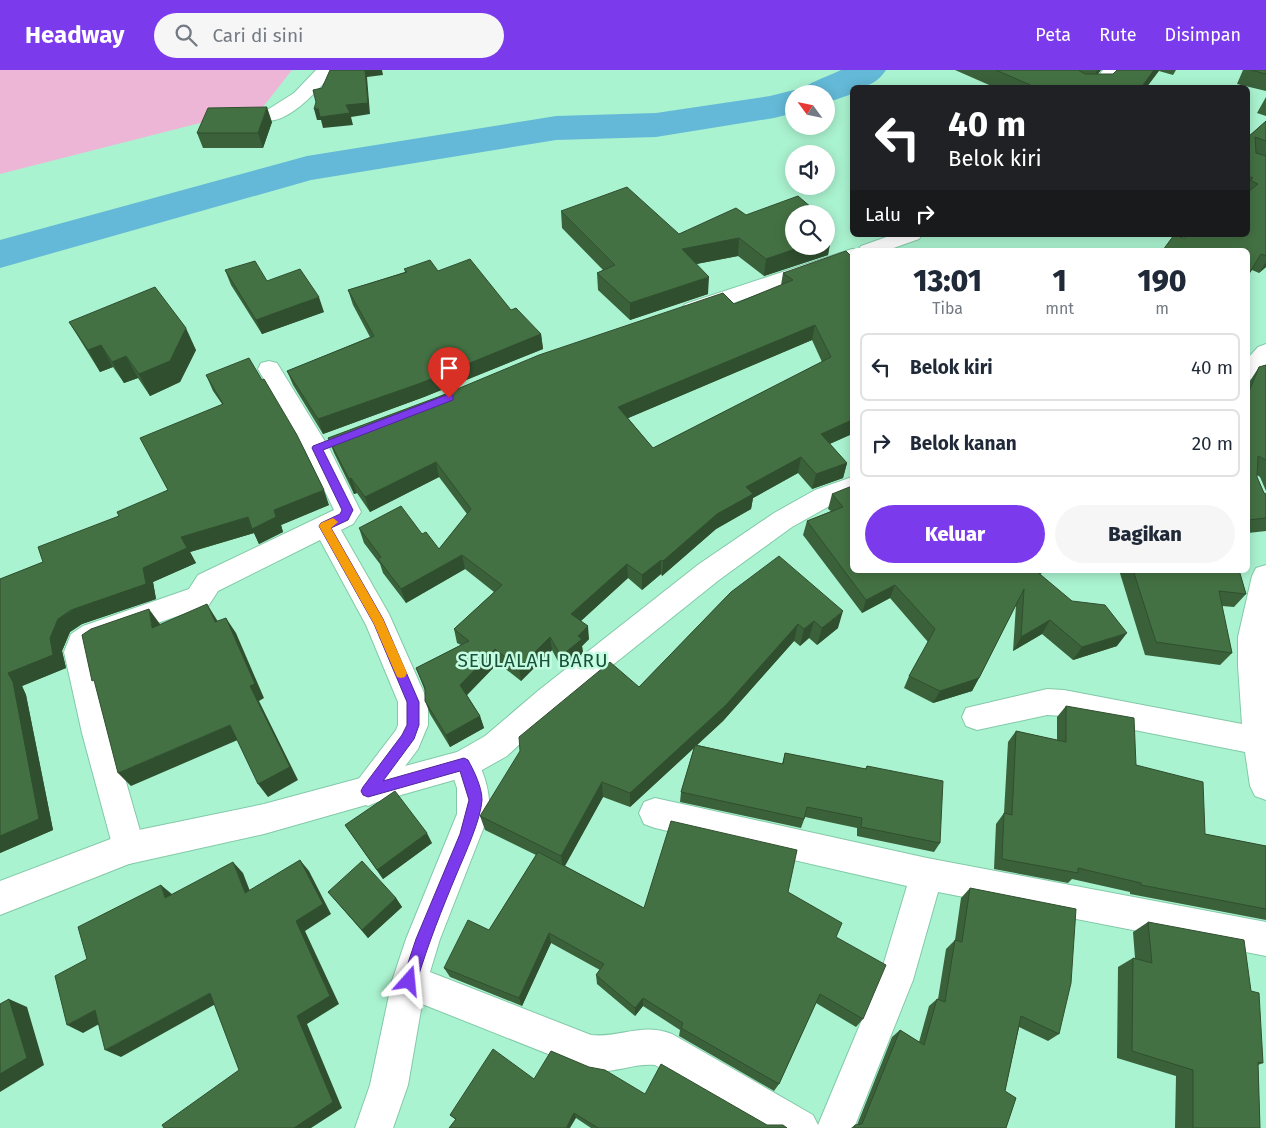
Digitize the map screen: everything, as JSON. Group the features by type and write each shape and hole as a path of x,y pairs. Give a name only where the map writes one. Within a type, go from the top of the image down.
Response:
{"street":[{"path":"270,116 290,106 308,92 326,70"},
{"path":"1098,85 1112,70"},
{"path":"1078,79 1089,85"},
{"path":"876,248 906,237"},
{"path":"678,314 850,257"},
{"path":"1250,370 1266,352"},
{"path":"129,848 86,688 78,652 81,642 93,634 199,597 208,582 344,517 348,510 326,445 269,369"},
{"path":"0,898 129,848 264,819 464,764 496,746 549,699 709,572 783,520 824,497 850,488"},
{"path":"325,526 379,622 413,702 413,725 407,739 368,791"},
{"path":"1266,576 1252,637 1252,666 1259,741 1266,786"},
{"path":"977,717 1047,702 1064,703 1259,741"},
{"path":"374,1128 389,1085 409,981 423,939 473,814 475,800 472,784 464,764"},
{"path":"655,812 927,874 1266,939"},
{"path":"835,1128 896,980 927,874"},
{"path":"409,981 590,1053 610,1054 647,1045 659,1047 800,1128"}],"shaded area":[{"path":"0,70 292,70 263,107 0,174"}],"building":[{"path":"330,70 365,70 368,103 346,105 350,113 320,117 318,108 314,109 316,102 313,90 322,88"},
{"path":"996,70 1078,70 1085,74 1113,74 1117,70 1154,70 1143,85 1030,85"},
{"path":"1251,70 1266,70 1266,74"},
{"path":"267,107 258,133 197,133 208,108"},
{"path":"1266,121 1266,141 1255,137 1256,153 1266,156 1266,256 1261,254 1250,272 1250,248 1164,248 1173,237 1250,237 1250,190 1258,184 1250,180 1253,178 1250,177 1250,135"},
{"path":"627,187 679,234 736,208 746,215 798,196 808,205 785,205 785,252 766,259 739,238 682,249 709,277 630,303 597,273 615,265 561,211"},
{"path":"846,251 850,255 850,421 821,434 847,463 816,474 801,457 746,487 753,494 717,514 663,561 661,560 642,575 627,564 571,614 588,626 578,636 582,639 561,656 550,637 519,668 495,649 460,685 480,716 446,735 425,701 425,688 416,668 469,641 454,629 502,585 462,555 401,589 378,559 381,557 359,528 401,506 422,534 426,532 439,549 471,509 436,462 365,497 351,478 349,479 328,438 438,397 539,355 723,293 734,304 793,280 783,273","holes":["815,325 831,357 653,448 618,407"]},
{"path":"470,259 511,310 516,308 541,334 421,383 318,419 287,371 374,336 348,290 407,272 404,269 430,260 438,271"},
{"path":"255,261 267,281 300,269 319,297 256,320 225,270"},
{"path":"155,287 186,328 170,361 139,374 126,356 112,362 101,345 88,350 69,322"},
{"path":"249,358 262,380 264,379 297,435 324,490 274,510 276,517 252,529 248,517 181,537 187,548 143,568 146,584 71,610 58,619 50,638 53,655 8,673 13,682 39,819 0,836 0,579 43,562 38,547 119,516 117,512 168,490 140,438 223,404 206,375"},
{"path":"1266,365 1266,460 1258,456 1257,477 1266,494 1266,518 1250,520 1250,389 1259,367"},
{"path":"850,487 850,573 1039,573 1072,601 1105,605 1127,633 1082,647 1050,620 1021,637 1024,589 979,678 940,691 909,676 935,629 895,585 866,600 807,521 843,507 832,494"},
{"path":"779,556 843,611 822,628 814,621 804,629 798,624 726,705 630,793 602,782 561,856 480,816 520,751 519,737 610,662 639,687 731,592"},
{"path":"1134,573 1240,573 1246,594 1219,591 1232,653 1156,642"},
{"path":"207,604 215,622 226,618 255,684 250,686 290,767 258,784 230,725 118,773 94,680 92,681 82,635 91,629 149,609 152,628"},
{"path":"1066,706 1134,718 1136,765 1203,782 1205,834 1266,846 1266,909 1141,885 1141,883 1078,868 1078,873 1002,859 1004,813 1012,815 1016,731 1066,742"},
{"path":"695,745 783,764 785,753 866,769 867,766 943,781 940,843 861,827 862,818 807,807 804,819 681,792"},
{"path":"395,791 427,833 377,870 345,825"},
{"path":"671,821 797,850 788,892 842,923 836,937 886,965 863,1019 820,994 779,1084 681,1028 683,1023 643,998 635,1008 596,975 604,964 549,933 519,998 444,968 468,920 489,930 538,852 644,908"},
{"path":"300,860 323,904 296,921 330,996 297,1016 333,1102 294,1128 164,1128 162,1125 239,1070 210,993 105,1050 95,1010 67,1025 55,976 87,959 78,927 161,885 165,898 233,862 245,893"},
{"path":"362,861 396,898 362,930 328,892"},
{"path":"970,888 1076,909 1071,983 1059,1034 1021,1016 1005,1091 1016,1098 1006,1128 854,1128 855,1125 862,1124 900,1030 924,1045 937,999 945,1002 955,940 962,942"},
{"path":"1148,922 1244,940 1251,991 1259,993 1263,1063 1258,1062 1260,1128 1193,1128 1193,1070 1132,1051 1133,958 1152,963"},
{"path":"9,999 27,1058 0,1074 0,1004"},
{"path":"493,1049 534,1079 551,1051 589,1067 605,1070 645,1094 661,1064 767,1125 783,1125 787,1128 598,1128 574,1113 566,1128 449,1128 456,1119 450,1115"}],"waterway":[{"path":"835,88 868,70"},
{"path":"0,254 307,168 556,128 656,125 785,104"}],"slow traffic":[{"path":"333,522 325,526 379,622 401,673"}],"district":[{"name":"SEULALAH BARU","path":"533,660"}],"route":[{"path":"409,981 423,939 466,834 473,814 475,800 472,784 464,764 368,791 407,739 413,725 415,713 413,702 379,622 325,526 344,517 348,510 317,448 449,398"}]}
